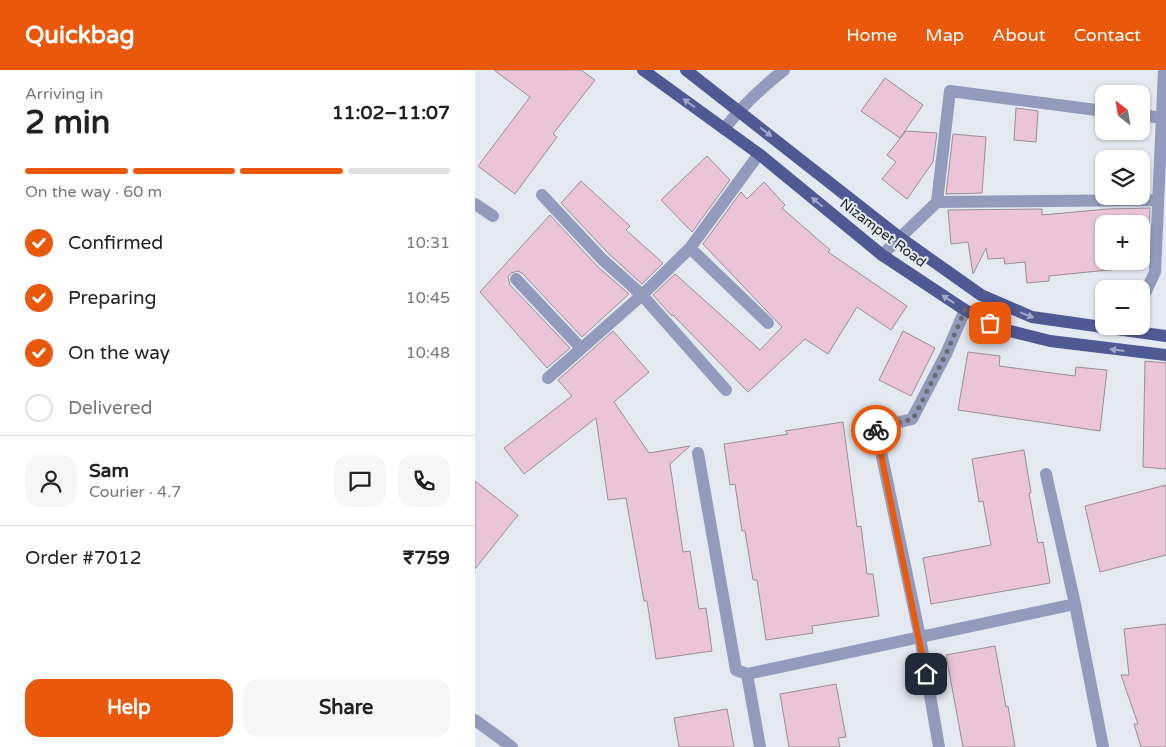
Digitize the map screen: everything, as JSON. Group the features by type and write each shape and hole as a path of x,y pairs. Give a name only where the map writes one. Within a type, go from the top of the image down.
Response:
{"main road":[{"name":"Nizampet Road","path":"643,70 759,154 882,256 965,310 1002,329 1050,341 1120,351 1166,355"},
{"name":"Nizampet Road","path":"686,70 899,237 981,295 1032,317 1095,324"},
{"name":"Nizampet Road","path":"1150,332 1166,336"}],"street":[{"path":"724,129 759,89 784,70"},
{"path":"1150,283 1155,272 1164,70"},
{"path":"882,256 899,237 937,202 950,91 1095,110"},
{"path":"1150,117 1162,118"},
{"path":"548,378 642,295 690,248 759,154"},
{"path":"542,195 603,260 642,295 726,390"},
{"path":"937,202 1158,200"},
{"path":"475,204 493,216"},
{"path":"690,248 768,323"},
{"path":"516,279 581,348"},
{"path":"939,747 919,637 875,428 913,419 946,354 965,310"},
{"path":"698,453 735,670 747,674 1075,604"},
{"path":"1047,474 1103,747"},
{"path":"747,674 760,747"},
{"path":"475,720 513,747"}],"building":[{"path":"494,70 581,70 595,80 553,134 557,137 515,194 478,166 530,97"},
{"path":"885,78 923,105 900,138 861,111"},
{"path":"1016,108 1038,111 1036,142 1014,140"},
{"path":"906,131 937,133 933,162 907,199 882,179 896,162 887,155"},
{"path":"953,134 986,137 982,193 946,194"},
{"path":"707,156 730,180 692,232 661,200"},
{"path":"581,181 630,226 626,230 663,263 642,284 609,254 561,203"},
{"path":"764,182 785,205 782,208 830,250 828,252 907,306 891,330 857,307 828,354 805,339 748,392 653,295 675,274 760,350 782,327 703,244 741,192 747,199"},
{"path":"1150,208 1150,215 1095,215 1095,270 1108,270 1049,276 1049,281 1027,283 1025,262 1005,264 1004,258 988,259 986,248 973,274 968,242 951,244 948,210 1042,209 1042,215 1107,209"},
{"path":"550,215 597,266 629,294 582,337 522,273 518,271 511,273 508,277 510,285 570,348 547,368 480,292"},
{"path":"613,331 649,372 614,402 649,453 690,446 670,464 683,552 690,551 699,609 706,608 712,651 656,659 647,601 644,601 626,498 608,500 596,418 524,474 504,448 572,396 558,380"},
{"path":"903,331 935,348 911,396 879,380"},
{"path":"968,352 1000,356 999,366 1075,376 1076,367 1107,370 1100,431 958,410"},
{"path":"1145,361 1166,363 1166,469 1143,467"},
{"path":"843,422 857,527 861,526 867,574 873,574 879,616 812,626 813,633 766,640 757,580 753,580 745,531 742,531 735,484 730,485 724,444 788,434 785,431"},
{"path":"1024,450 1038,543 1043,542 1050,583 931,604 923,558 991,545 983,501 979,502 972,459"},
{"path":"475,481 518,515 475,569"},
{"path":"1166,485 1166,555 1100,572 1085,506"},
{"path":"1166,624 1166,747 1141,747 1134,724 1138,724 1121,675 1129,675 1124,629"},
{"path":"995,646 1015,747 963,747 946,655"},
{"path":"836,684 846,737 838,738 840,747 789,747 780,694"},
{"path":"727,709 734,747 679,747 674,718"}],"way so far":[{"path":"876,430 875,428 913,419 946,354 965,310 990,323"}],"route":[{"path":"876,430 926,674"}]}
